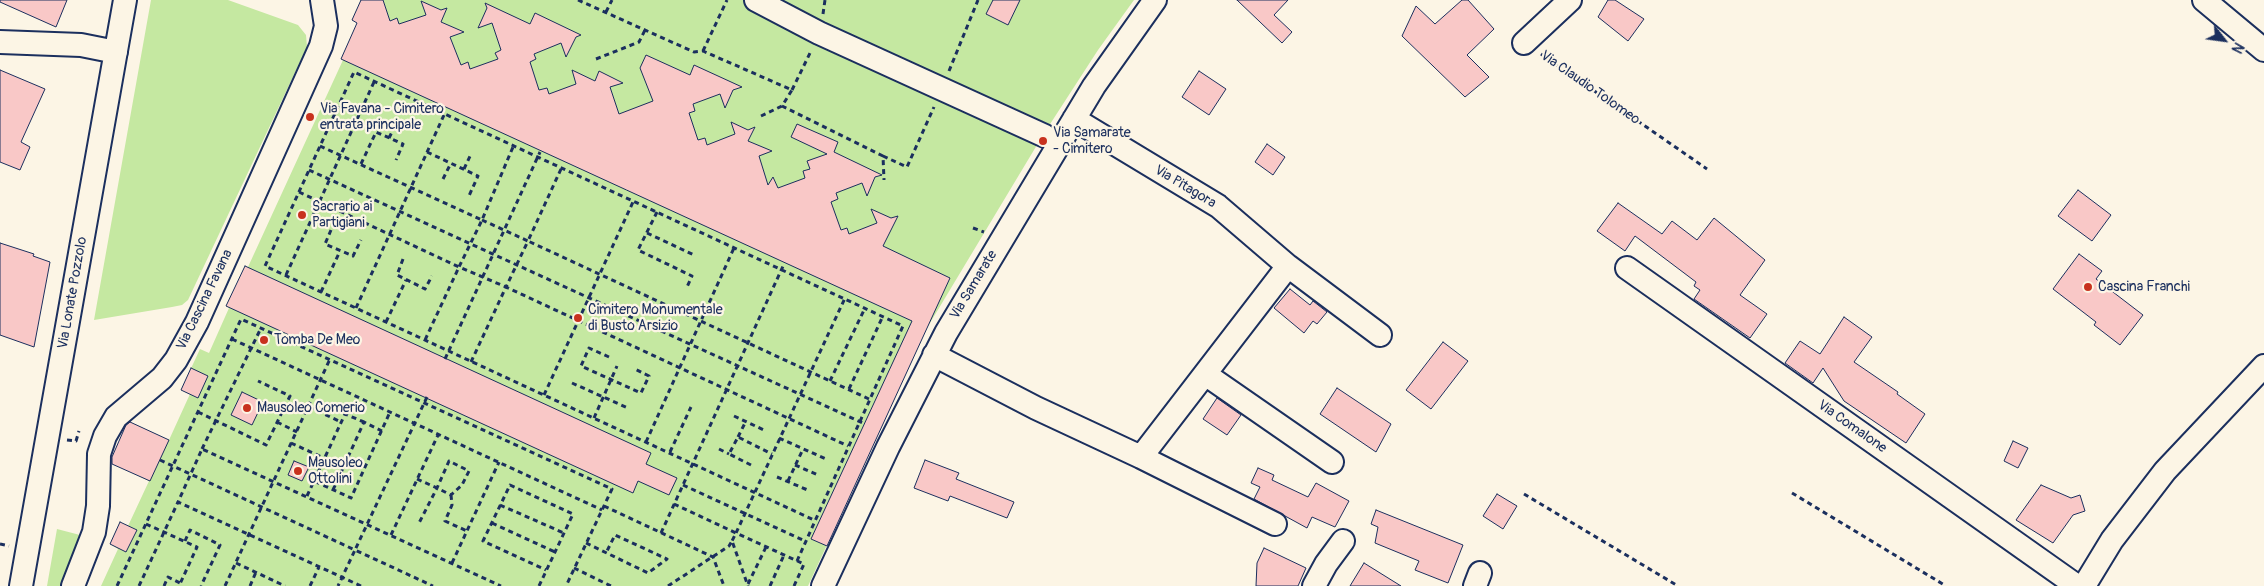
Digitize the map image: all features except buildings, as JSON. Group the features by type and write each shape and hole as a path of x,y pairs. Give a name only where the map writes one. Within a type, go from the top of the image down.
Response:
{"street":[{"name":"Via Lonate Pozzolo","path":"21,586 125,0"},
{"name":"Via Cascina Favana","path":"73,586 94,532 98,506 100,454 104,436 116,417 155,385 168,370 196,322 321,46 326,26 322,0"},
{"path":"756,0 819,33 1045,136"},
{"name":"Via Samarate","path":"823,586 888,447 934,355 1074,119 1115,55 1155,0"},
{"name":"Via Claudio Tolomeo","path":"1524,43 1570,0"},
{"path":"2204,0 2264,50"},
{"path":"0,42 81,45 116,52"},
{"name":"Via Pitagora","path":"1074,119 1218,206 1288,266 1380,335"},
{"path":"1141,457 1288,266"},
{"name":"Via Comalone","path":"1627,268 2077,586"},
{"path":"934,355 1036,408 1141,457 1276,524"},
{"path":"2084,586 2112,540 2148,493 2264,366"},
{"path":"1205,374 1332,462"},
{"path":"1314,586 1326,564 1343,541"}],"path":[{"path":"578,0 694,52 703,51 792,90"},
{"path":"606,12 612,0"},
{"path":"703,51 727,0"},
{"path":"596,59 639,42 645,30"},
{"path":"761,116 782,106 792,90 819,33"},
{"name":"Via Claudio Tolomeo","path":"1524,43 1707,169"},
{"path":"797,560 903,326 354,72 265,266 814,520"},
{"path":"286,276 374,82"},
{"path":"782,106 883,156 884,180"},
{"path":"356,308 444,115"},
{"path":"389,138 398,120"},
{"path":"361,164 376,132 404,144 396,160"},
{"path":"320,146 869,399"},
{"path":"425,340 482,220 513,147"},
{"path":"427,152 478,176 468,198"},
{"path":"445,359 540,152"},
{"path":"464,169 471,154"},
{"path":"443,179 451,164"},
{"path":"472,362 561,169"},
{"path":"309,170 865,424"},
{"path":"299,192 848,446"},
{"path":"544,395 633,202"},
{"path":"656,212 638,250 692,276 687,287"},
{"path":"973,228 987,233"},
{"path":"331,230 325,244 353,256 361,240"},
{"path":"647,232 694,255"},
{"path":"646,442 734,248"},
{"path":"321,292 340,251"},
{"path":"404,259 396,275 425,289 432,276"},
{"path":"661,533 784,264"},
{"path":"386,322 406,280"},
{"path":"668,586 729,546 844,298"},
{"path":"830,381 865,308"},
{"path":"849,389 883,316"},
{"path":"117,586 241,319 612,489 566,586"},
{"path":"140,586 190,474 260,328"},
{"path":"232,339 438,435 714,557 724,586"},
{"path":"609,357 590,348 581,366 641,393 649,376 635,369"},
{"path":"225,586 330,359"},
{"path":"594,418 617,366"},
{"path":"198,412 266,445 290,396 258,381"},
{"path":"572,383 628,408"},
{"path":"338,586 427,397"},
{"path":"309,407 341,422"},
{"path":"670,452 691,407"},
{"path":"314,481 351,498 390,412"},
{"path":"307,496 345,414 382,431"},
{"path":"734,416 766,431"},
{"path":"729,454 746,421"},
{"path":"277,422 297,432"},
{"path":"333,490 364,422"},
{"path":"66,440 76,441 79,431"},
{"path":"391,535 438,435"},
{"path":"738,437 772,454"},
{"path":"779,438 826,459"},
{"path":"291,443 324,458"},
{"path":"202,449 368,523 501,586"},
{"path":"719,449 751,464"},
{"path":"788,481 803,449"},
{"path":"160,460 433,586"},
{"path":"418,525 449,461 469,471 462,486 451,495"},
{"path":"452,563 499,462"},
{"path":"795,465 818,475"},
{"path":"777,477 810,491"},
{"path":"417,479 451,495"},
{"path":"539,586 573,514 510,485 483,540 546,570"},
{"path":"683,485 805,541"},
{"path":"1792,493 1946,586"},
{"path":"1524,494 1678,586"},
{"path":"451,495 452,505 445,521 467,531"},
{"path":"178,502 361,586"},
{"path":"674,504 804,564 794,586"},
{"path":"500,505 564,533"},
{"path":"492,523 555,552"},
{"path":"146,524 197,547 179,584 168,577 164,586"},
{"path":"185,541 190,530 220,545 201,586"},
{"path":"586,543 648,573 666,559 615,535 606,552"},
{"path":"732,541 748,586"},
{"path":"748,586 766,547"},
{"path":"770,586 784,555"},
{"path":"236,564 285,586"},
{"path":"310,586 319,567"},
{"path":"574,568 611,586"},
{"path":"250,586 256,572"}],"green space":[{"path":"151,0 228,0 298,25 306,35 307,47 188,300 182,305 94,320"},
{"name":"Cimitero Monumentale di Busto Arsizio","path":"361,0 1134,0 1098,50 1043,135 927,328 808,586 101,586 118,549 110,544 120,522 128,526 149,481 110,462 128,421 169,440 190,394 181,390 200,349 209,353 229,308 226,306 245,266 248,267 343,60 341,59 351,37 357,39 363,25 352,20"},
{"path":"57,529 80,535 82,538 60,586 47,586"}],"place":[{"name":"Via Favana - Cimitero entrata principale","path":"310,117"},
{"name":"Via Samarate - Cimitero","path":"1043,141"},
{"name":"Sacrario ai Partigiani","path":"302,215"},
{"name":"Cascina Franchi","path":"2088,287"},
{"name":"Cimitero Monumentale di Busto Arsizio","path":"578,318"},
{"name":"Tomba De Meo","path":"264,340"},
{"name":"Mausoleo Comerio","path":"247,408"},
{"name":"Mausoleo Ottolini","path":"298,471"}]}
